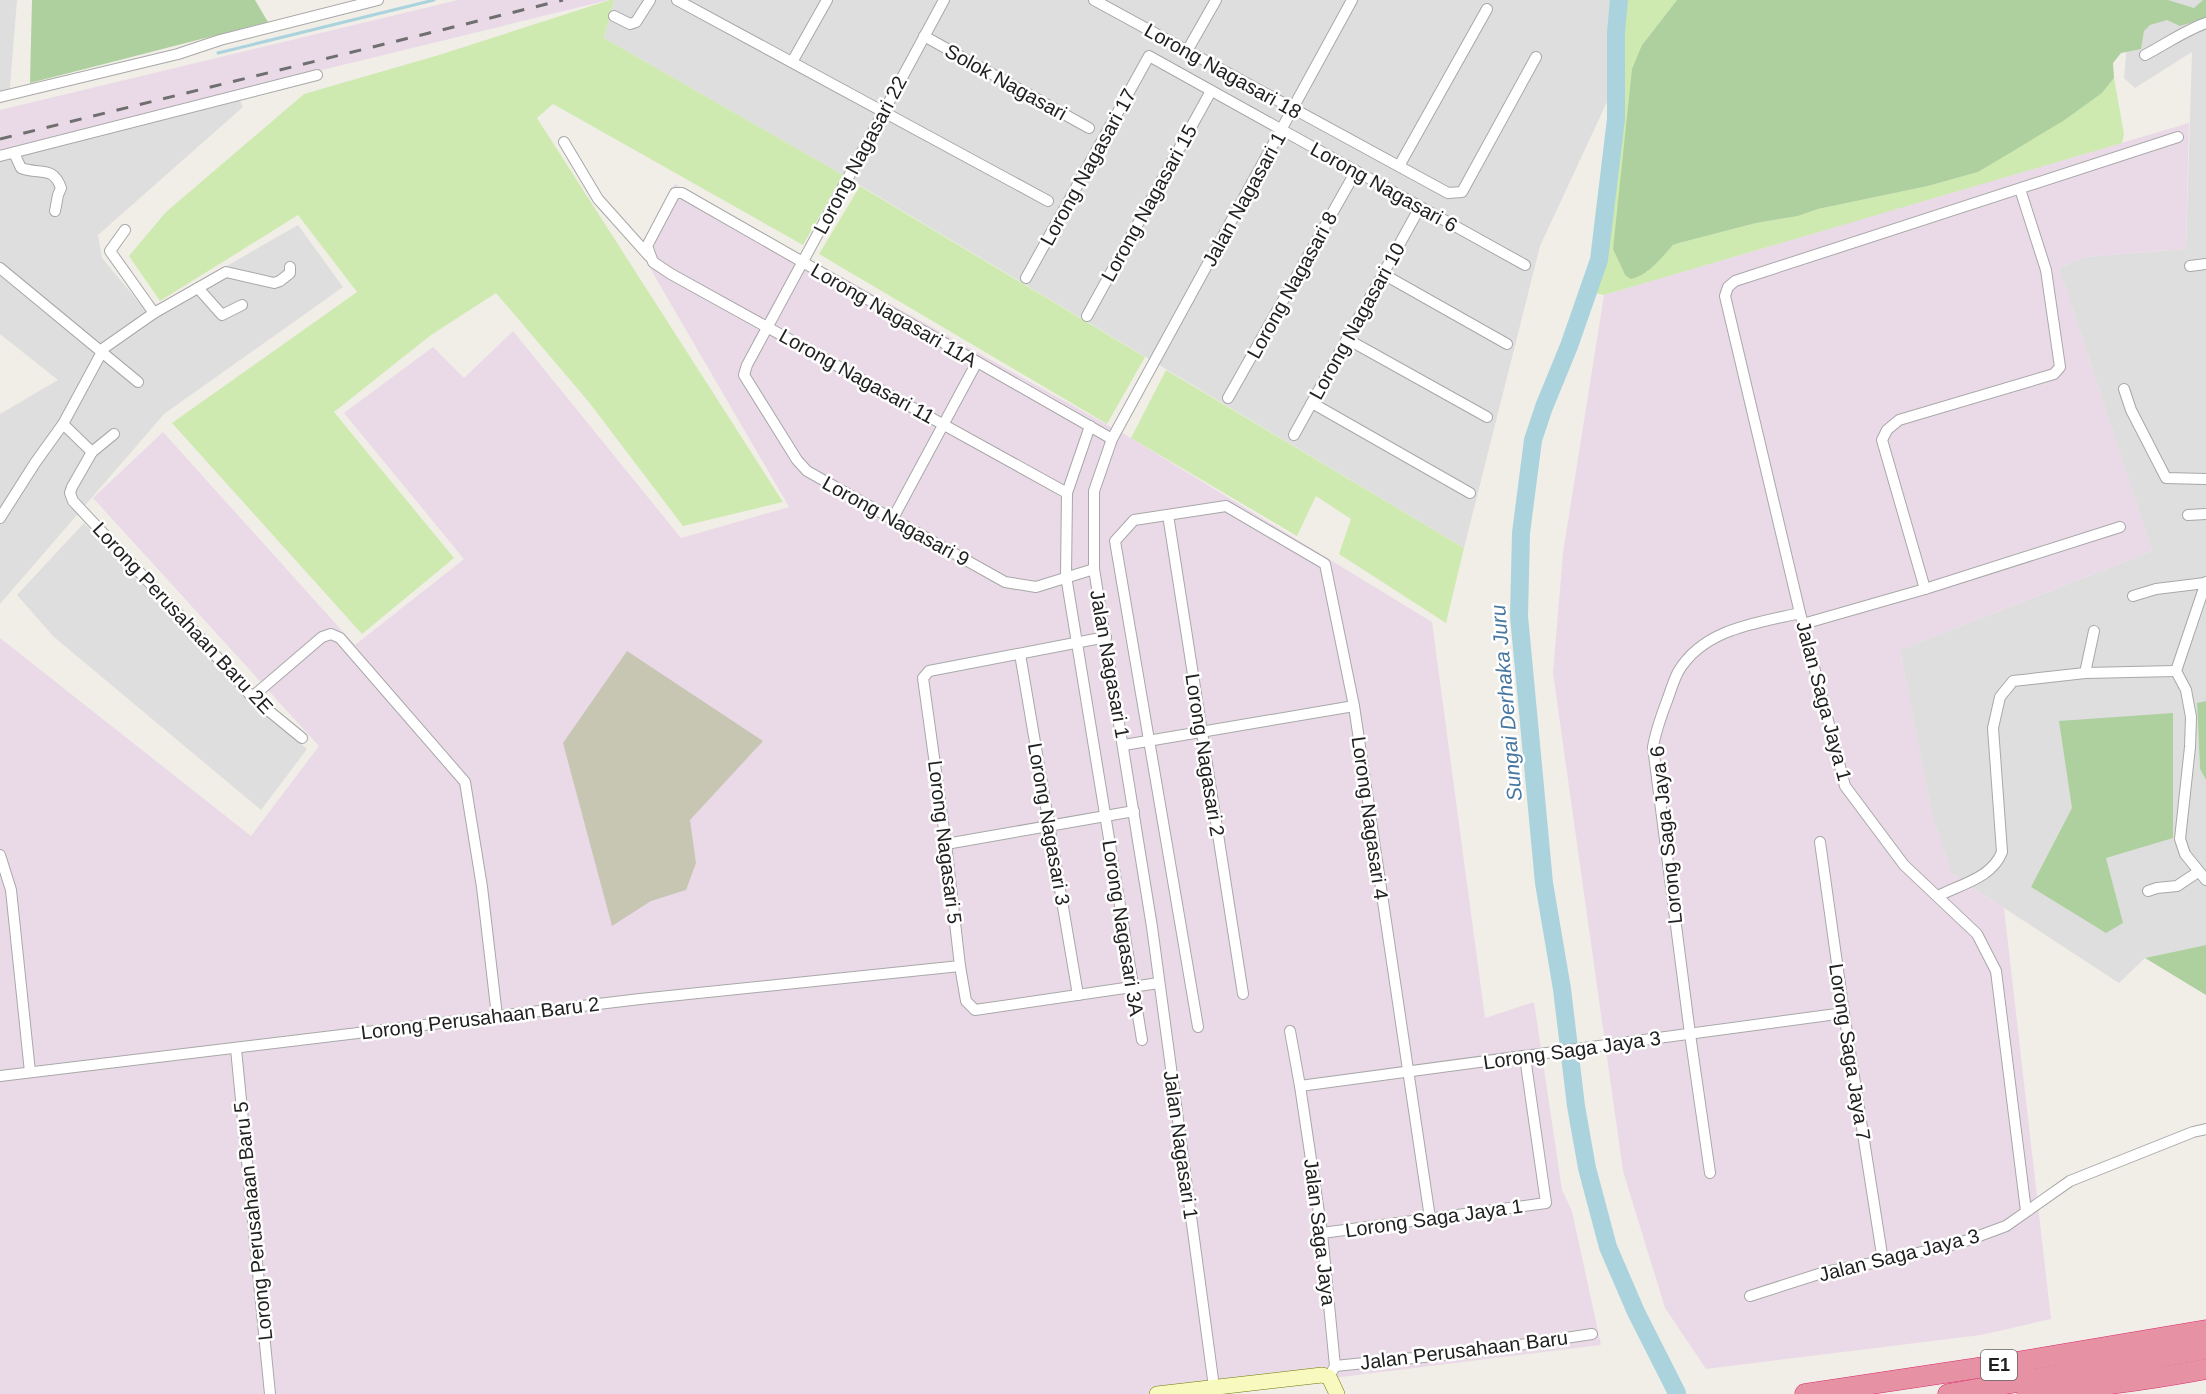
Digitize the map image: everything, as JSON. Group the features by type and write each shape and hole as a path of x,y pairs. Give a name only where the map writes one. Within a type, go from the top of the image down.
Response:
{"highway":[{"name":"E1","path":"1805,1394 2011,1363 2206,1330"},
{"name":"E1","path":"1949,1394 2206,1349"},
{"path":"1949,1394 2074,1389 2126,1383 2206,1369"}],"street":[{"path":"0,97 178,54 220,40 378,0"},
{"path":"614,16 630,24 636,21 650,0"},
{"path":"677,0 1048,201"},
{"path":"792,62 827,0"},
{"name":"Lorong Nagasari 22","path":"744,375 767,327 944,0"},
{"name":"Lorong Nagasari 18","path":"1094,0 1448,193 1462,192 1536,57"},
{"path":"1187,51 1216,0"},
{"name":"Jalan Nagasari 1","path":"1214,1387 1134,811 1094,569 1094,491 1112,439 1352,0"},
{"path":"1399,166 1487,9"},
{"path":"2145,55 2187,30 2206,23"},
{"name":"Solok Nagasari","path":"924,36 1089,128"},
{"name":"Lorong Nagasari 6","path":"1149,56 1525,265"},
{"name":"Lorong Nagasari 17","path":"1026,279 1149,56"},
{"path":"0,156 317,75"},
{"name":"Lorong Nagasari 15","path":"1087,316 1211,91"},
{"path":"1924,589 1882,440 1887,429 1899,420 2054,374 2060,367 2046,270 2020,189 2178,137"},
{"name":"Lorong Nagasari 11","path":"564,142 598,199 653,262 1067,494"},
{"path":"14,153 21,168 51,173 58,178 61,188 55,211"},
{"name":"Lorong Nagasari 8","path":"1228,398 1356,171"},
{"name":"Jalan Saga Jaya 1","path":"2020,189 1735,281 1728,287 1725,296 1802,618 1845,786 1904,864 1977,934 1996,971 2026,1211"},
{"name":"Lorong Nagasari 11A","path":"649,256 647,246 675,194 682,193 1112,439"},
{"name":"Lorong Nagasari 10","path":"1294,435 1420,207"},
{"path":"125,230 110,251 154,313"},
{"path":"2190,267 2206,264"},
{"path":"0,518 63,424 101,352 154,313 226,272 274,283 290,273 290,267"},
{"path":"0,268 138,382"},
{"path":"1383,274 1507,344"},
{"path":"198,288 222,315 242,305"},
{"path":"1347,339 1487,417"},
{"path":"892,520 977,362"},
{"name":"Lorong Nagasari 9","path":"744,375 797,460 807,471 892,520 1005,582 1035,586 1094,569"},
{"path":"2124,388 2131,410 2166,478 2206,479"},
{"path":"1312,403 1470,493"},
{"path":"63,424 92,452 114,434"},
{"name":"Jalan Nagasari 1","path":"1090,426 1067,494 1066,576 1105,817"},
{"name":"Lorong Perusahaan Baru 2E","path":"92,452 70,493 73,501 187,623 252,697 302,738"},
{"name":"Lorong Nagasari 4","path":"1168,515 1226,506 1325,564 1354,706 1430,1218"},
{"path":"2188,515 2206,514"},
{"path":"1168,515 1134,520 1115,541 1197,1027"},
{"name":"Lorong Nagasari 2","path":"1168,515 1243,994"},
{"name":"Lorong Saga Jaya 6","path":"1710,1173 1653,747 1656,729 1677,674 1696,649 1740,627 1802,618 1924,589 2120,527"},
{"path":"2133,597 2156,589 2206,583 2176,671 2186,690 2191,717 2180,839 2185,854 2202,876 2177,886 2148,891"},
{"path":"2085,673 2094,631"},
{"path":"252,697 322,637 331,634 340,638 465,782 482,886 497,1016"},
{"path":"1020,654 1106,637"},
{"name":"Lorong Nagasari 5","path":"1020,654 929,671 923,678 960,966 966,1001 975,1010 1078,995"},
{"name":"Lorong Nagasari 3","path":"1020,654 1078,995"},
{"path":"1938,896 1986,874 1994,868 2002,852 1993,728 2000,697 2013,681 2085,673 2176,671"},
{"path":"1124,745 1354,706"},
{"path":"946,844 1134,811"},
{"name":"Lorong Nagasari 3A","path":"1105,817 1142,1040"},
{"name":"Lorong Saga Jaya 7","path":"1820,842 1883,1261"},
{"path":"0,855 11,890 30,1072"},
{"name":"Lorong Perusahaan Baru 2","path":"0,1076 640,999 960,966"},
{"path":"1078,995 1159,983"},
{"name":"Lorong Saga Jaya 3","path":"1300,1086 1844,1013"},
{"name":"Jalan Saga Jaya","path":"1290,1031 1322,1233 1332,1371"},
{"name":"Lorong Perusahaan Baru 5","path":"236,1049 270,1394"},
{"name":"Lorong Saga Jaya 1","path":"1322,1233 1546,1203 1525,1057"},
{"name":"Jalan Saga Jaya 3","path":"1750,1296 1825,1272 1960,1243 2006,1226 2070,1181 2193,1132 2206,1129"},
{"name":"Jalan Perusahaan Baru","path":"1332,1371 1592,1334"},
{"path":"1157,1394 1322,1375 1332,1371 1337,1394"}],"shaded area":[{"path":"0,0 17,0 9,99 0,101"},
{"path":"458,0 609,0 289,78 0,153 0,110"},
{"path":"614,0 1613,0 1607,102 1540,246 1464,548 843,175 604,38"},
{"path":"2131,0 2206,0 2206,701 2197,704 2200,769 2206,780 2206,945 2145,958 2119,983 1952,874 1931,811 1900,650 2152,551 2059,268 2085,257 2186,249 2192,52 2135,88 2124,78"},
{"path":"236,92 243,107 98,235 102,258 147,312 298,225 343,287 164,414 0,604 0,414 58,380 0,334 0,152"},
{"path":"2189,123 2186,249 2085,257 2059,268 2152,551 1900,650 1931,811 1952,874 2004,908 2051,1319 1981,1335 1706,1369 1665,1308 1623,1171 1553,673 1563,553 1604,295"},
{"path":"675,184 1131,438 1432,622 1485,1018 1534,1002 1562,1190 1572,1211 1601,1345 1202,1394 0,1394 0,638 251,836 319,746 93,498 163,432 355,645 464,559 344,413 433,347 464,378 513,331 681,538 789,507 640,251"},
{"path":"84,523 253,701 307,749 261,810 54,637 17,595"},
{"path":"627,651 763,741 690,820 696,863 686,890 651,901 612,926 563,743"}],"green space":[{"path":"32,0 255,0 268,22 30,83"},
{"path":"614,0 604,38 843,175 803,245 553,104 537,118 783,502 683,526 588,401 496,293 431,335 334,412 454,558 362,634 172,423 357,292 298,215 160,301 129,256 166,212 304,94 439,55"},
{"path":"1623,0 1677,0 1642,45 1613,249 1625,275 1647,272 1673,245 1679,243 1756,223 1798,216 1818,209 1928,186 1978,172 2102,93 2114,78 2124,134 2122,143 1604,295 1594,293 1609,221"},
{"path":"1677,0 2168,0 2194,8 2206,0 2206,18 2180,26 2167,20 2150,25 2144,31 2141,49 2121,53 2113,63 2114,78 2102,93 2063,121 1978,172 1928,186 1818,209 1798,216 1756,223 1679,243 1673,245 1649,270 1631,279 1625,275 1613,249 1632,69 1642,45"},
{"path":"860,186 1145,357 1107,424 819,254"},
{"path":"1166,370 1464,548 1446,623 1339,554 1351,519 1316,496 1297,536 1131,438"},
{"path":"2206,701 2206,780 2200,769 2197,703"},
{"path":"2173,713 2173,838 2106,858 2123,923 2106,933 2031,887 2072,808 2059,721"},
{"path":"2206,945 2206,995 2145,958"}],"waterway":[{"path":"218,53 434,0"},
{"name":"Sungai Derhaka Juru","path":"1619,0 1616,32 1616,119 1599,260 1533,440 1521,533 1519,616 1544,883 1562,989 1576,1106 1587,1168 1608,1247 1636,1312 1677,1393"}],"railway":[{"path":"0,139 563,0"}]}
